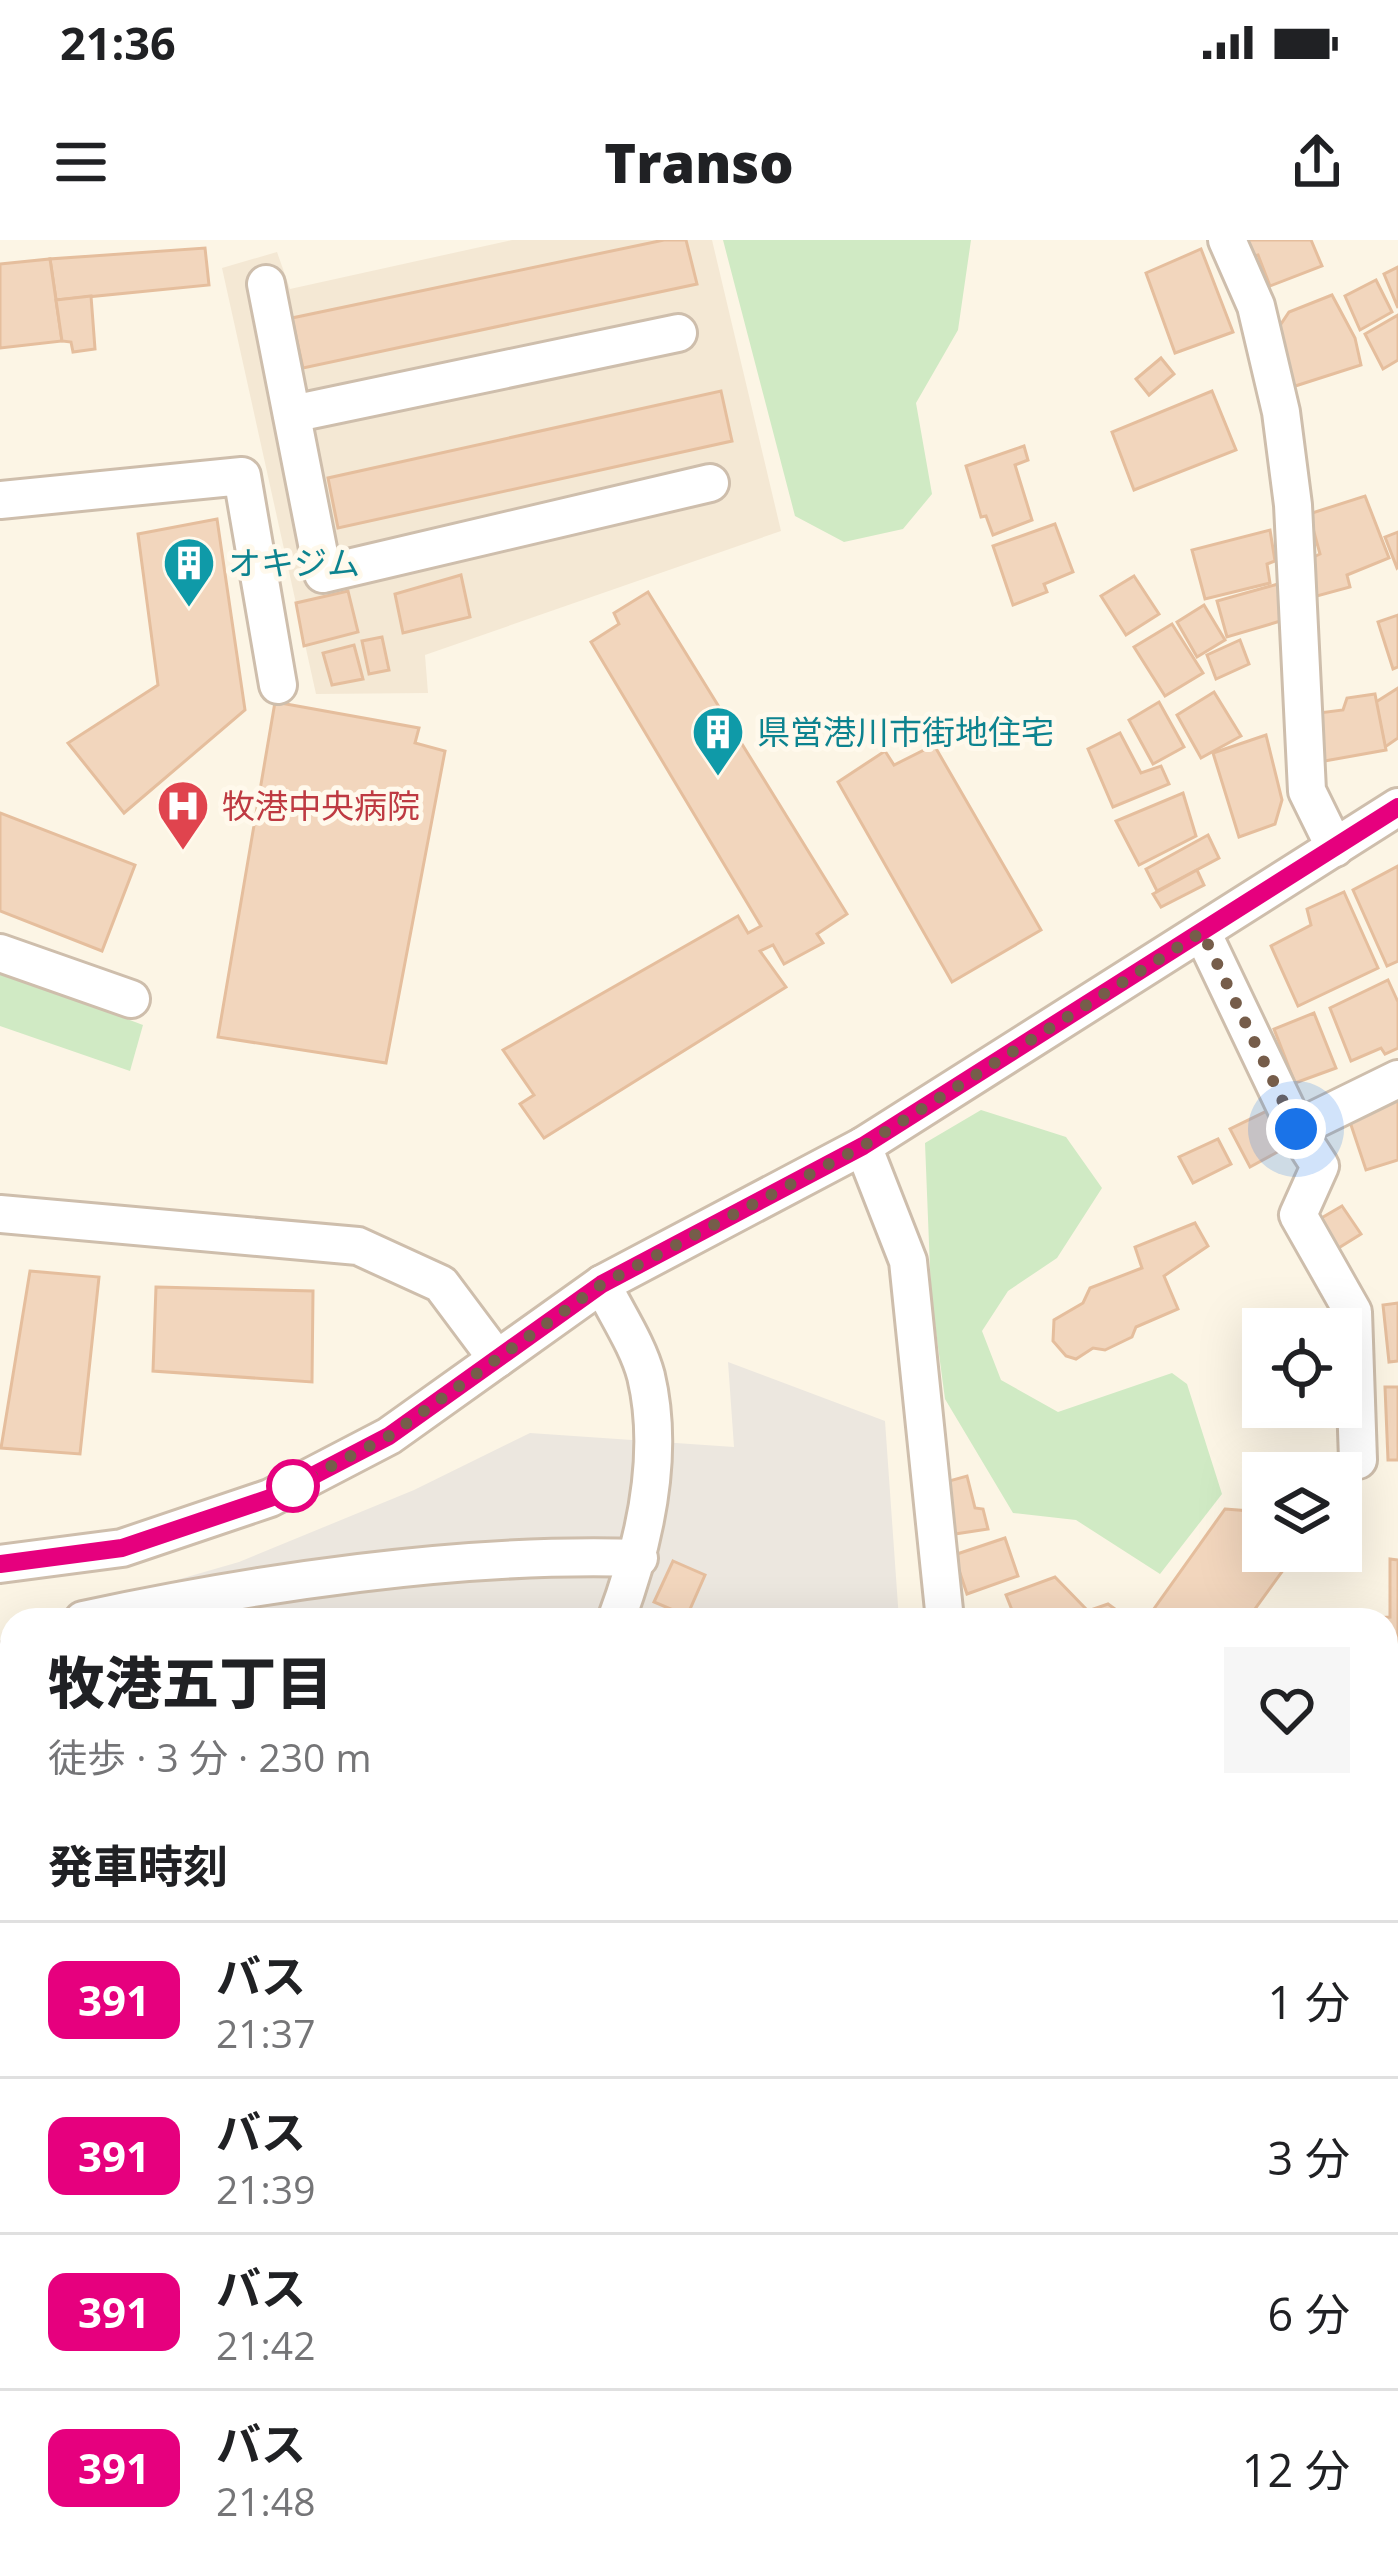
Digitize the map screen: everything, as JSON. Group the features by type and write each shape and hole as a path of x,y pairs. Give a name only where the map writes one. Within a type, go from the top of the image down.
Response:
{"street":[{"path":"1227,240 1256,306 1281,412 1293,505 1307,791 1335,848"},
{"path":"266,284 322,574 710,483"},
{"path":"292,414 678,333"},
{"path":"0,500 302,466"},
{"path":"242,476 278,685"},
{"path":"0,1564 122,1548 270,1498 389,1436 602,1284 863,1146 1398,806"},
{"path":"1202,932 1296,1129 1320,1166 1298,1215 1353,1312 1358,1452"},
{"path":"0,953 131,999"},
{"path":"1296,1129 1398,1079"},
{"path":"863,1146 908,1261 944,1608"},
{"path":"0,1214 358,1246 402,1262 441,1284 497,1359"},
{"path":"602,1284 645,1373 654,1440 639,1558 620,1608"},
{"path":"138,1608 223,1590 567,1556 639,1558"}],"shaded area":[{"path":"512,240 712,240 781,531 425,655 428,693 316,694 222,268 277,252 290,289"},
{"path":"728,1362 885,1421 898,1608 79,1608 239,1562 414,1490 530,1433 734,1447"}],"green space":[{"path":"723,240 971,240 958,330 916,403 932,494 903,529 844,542 795,516"},
{"path":"0,971 143,1025 130,1071 0,1026"},
{"path":"981,1110 1066,1137 1102,1188 1057,1258 1008,1291 982,1331 1001,1380 1058,1412 1172,1373 1187,1384 1222,1494 1160,1574 1076,1520 1013,1513 945,1399 931,1294 925,1143"}],"building":[{"path":"664,240 686,240 697,284 303,368 292,318"},
{"path":"1243,240 1311,240 1322,266 1270,286 1258,255 1250,257"},
{"path":"205,248 209,285 56,300 50,259"},
{"path":"1201,249 1233,332 1175,353 1146,273"},
{"path":"50,259 62,341 0,348 0,264"},
{"path":"1398,267 1398,308 1384,274"},
{"path":"1376,280 1392,312 1360,330 1345,296"},
{"path":"1332,295 1355,338 1361,365 1289,388 1273,336 1289,312"},
{"path":"91,296 95,349 73,352 71,342 62,341 56,300"},
{"path":"1398,315 1398,360 1383,369 1365,334"},
{"path":"1161,358 1174,374 1149,395 1136,379"},
{"path":"721,391 732,441 338,528 328,478"},
{"path":"1212,391 1236,450 1134,490 1112,432"},
{"path":"1024,446 1028,460 1015,465 1032,520 993,535 986,516 981,517 966,466"},
{"path":"1365,496 1389,558 1347,575 1350,587 1317,596 1307,560 1320,554 1309,514"},
{"name":"オキジム","path":"217,519 245,710 124,813 68,743 158,685 138,534"},
{"path":"1055,524 1073,572 1044,584 1047,592 1013,605 993,546"},
{"path":"1270,530 1275,561 1267,564 1270,583 1205,599 1192,550"},
{"path":"1398,532 1398,567 1397,568 1385,537"},
{"path":"461,575 470,617 403,633 395,594"},
{"path":"1134,576 1159,614 1126,635 1101,596"},
{"path":"1278,584 1284,620 1227,637 1217,601"},
{"path":"348,591 358,632 304,646 296,603"},
{"name":"県営港川市街地住宅","path":"648,592 847,914 817,934 823,943 784,964 773,945 760,951 786,987 544,1138 520,1104 534,1095 503,1050 738,916 748,933 761,926 591,642 619,624 614,613"},
{"path":"1204,605 1225,640 1197,657 1177,622"},
{"path":"1398,615 1398,667 1393,669 1378,622"},
{"path":"1172,624 1203,673 1165,696 1134,647"},
{"path":"382,637 389,670 369,674 362,641"},
{"path":"1240,640 1249,664 1216,679 1207,655"},
{"path":"354,645 363,679 332,685 323,653"},
{"path":"1398,688 1398,738 1385,747 1376,702"},
{"path":"1214,692 1241,736 1201,758 1177,715"},
{"path":"1375,694 1386,750 1319,762 1311,714 1343,710 1347,698"},
{"path":"275,702 419,728 415,743 445,751 386,1063 218,1037"},
{"path":"1159,702 1184,747 1153,764 1129,720"},
{"path":"1120,733 1141,773 1161,766 1169,784 1113,807 1088,749"},
{"path":"1266,735 1282,800 1275,824 1239,837 1213,753"},
{"path":"934,745 1041,930 952,982 838,782 885,751 894,765"},
{"path":"1183,793 1196,836 1139,865 1116,821"},
{"path":"0,813 135,865 102,951 0,911"},
{"path":"1208,835 1219,858 1157,891 1146,869"},
{"path":"1398,866 1398,961 1387,966 1353,890"},
{"path":"1197,870 1204,885 1161,907 1153,894"},
{"path":"1344,892 1378,968 1298,1006 1271,946 1311,925 1307,909"},
{"path":"1388,980 1398,1002 1398,1048 1385,1054 1381,1048 1351,1061 1330,1008"},
{"path":"1314,1013 1336,1068 1295,1083 1274,1029"},
{"path":"1398,1098 1398,1160 1366,1170 1347,1113"},
{"path":"1275,1107 1294,1143 1250,1167 1230,1129"},
{"path":"1218,1139 1231,1164 1193,1183 1179,1157"},
{"path":"1342,1206 1361,1234 1337,1249 1318,1220"},
{"path":"1195,1223 1208,1246 1164,1276 1178,1309 1136,1327 1132,1337 1105,1350 1093,1348 1076,1359 1066,1356 1053,1341 1054,1320 1083,1303 1090,1288 1142,1268 1135,1247"},
{"path":"30,1271 99,1277 80,1454 1,1448"},
{"path":"156,1287 313,1291 312,1382 153,1371"},
{"path":"1398,1303 1398,1361 1389,1362 1383,1305"},
{"path":"1385,1387 1398,1387 1398,1460 1388,1460"},
{"path":"967,1476 975,1508 983,1509 988,1529 955,1534 949,1481"},
{"path":"1225,1509 1242,1510 1242,1572 1282,1572 1256,1608 1155,1608"},
{"path":"1005,1538 1018,1576 967,1594 954,1555"},
{"path":"1390,1559 1398,1560 1398,1608 1390,1608"},
{"path":"673,1561 705,1575 691,1608 668,1608 654,1602"},
{"path":"1055,1577 1085,1608 1011,1608 1006,1595"}],"bus line":[{"name":"391","path":"0,1564 122,1548 270,1498 389,1436 602,1284 863,1146 1398,807"}],"place":[{"name":"オキジム","path":"189,609"},
{"name":"県営港川市街地住宅","path":"718,778"},
{"name":"牧港中央病院","path":"183,852"}],"route":[{"path":"293,1486 389,1436 602,1284 863,1146 1202,932 1296,1129"}]}
